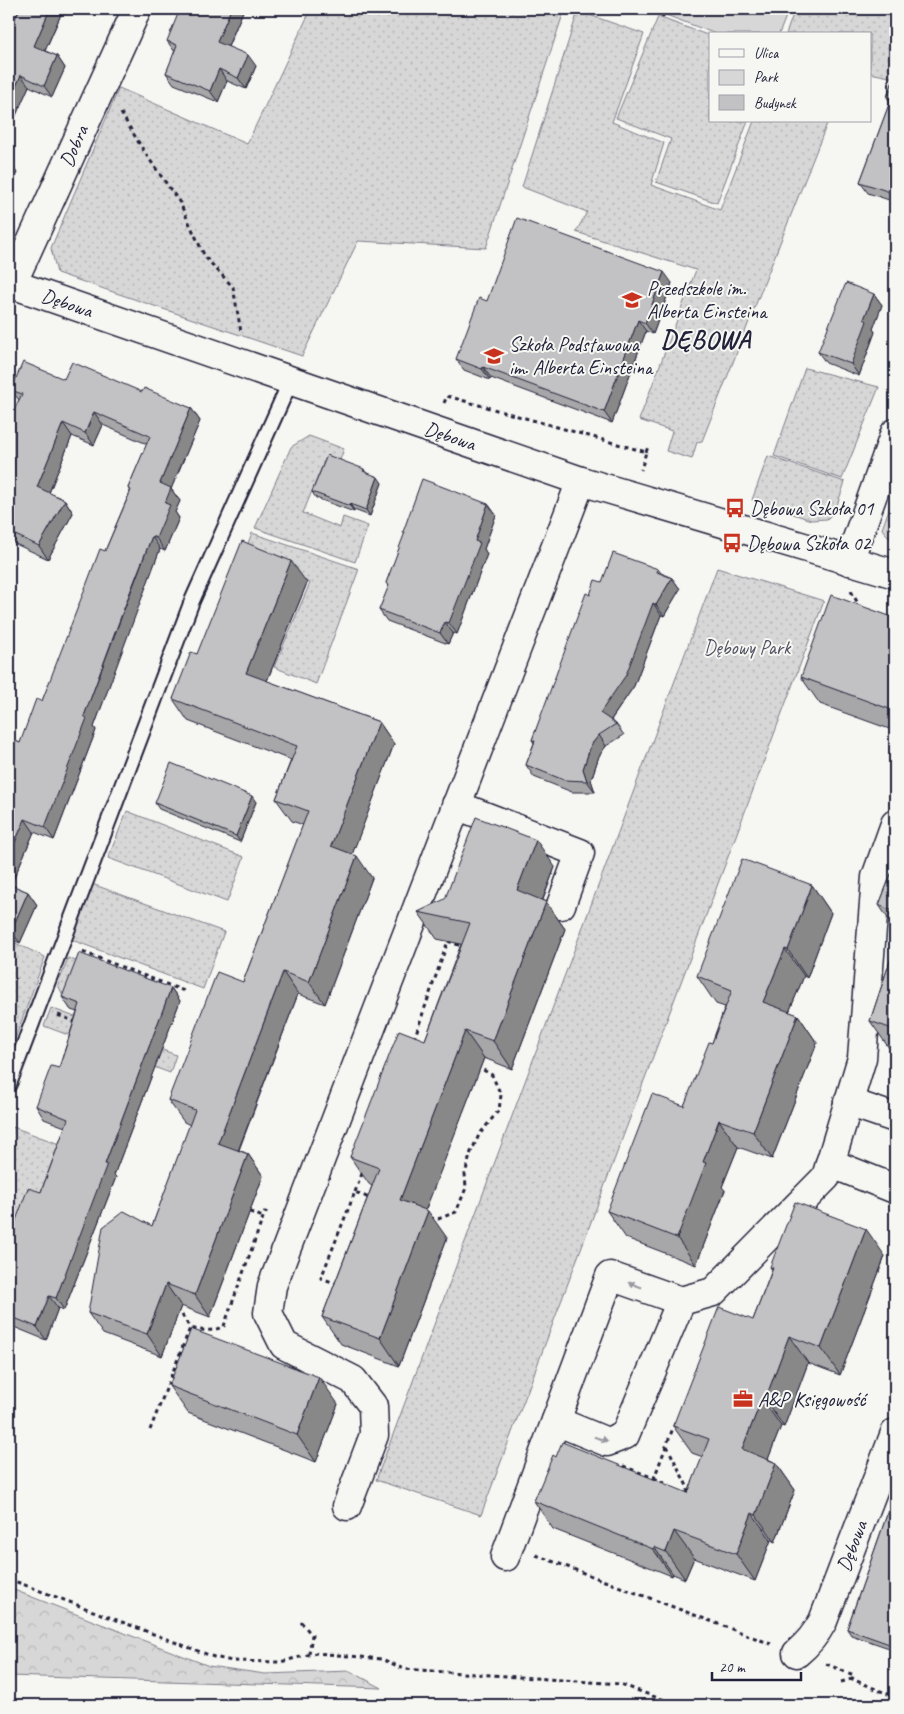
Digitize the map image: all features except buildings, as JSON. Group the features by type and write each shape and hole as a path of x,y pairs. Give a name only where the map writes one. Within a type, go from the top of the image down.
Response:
{"street":[{"name":"Dobra","path":"10,286 136,9"},
{"name":"Dębowa","path":"10,286 291,380 581,481 895,574"},
{"path":"849,561 895,433"},
{"path":"347,1506 374,1435 372,1406 353,1380 284,1345 268,1313 272,1286 581,481"},
{"path":"456,805 580,853 561,905"},
{"path":"507,1551 610,1276 681,1301 714,1292 826,1177 862,1058 876,877 895,824"},
{"path":"848,1102 895,1118"},
{"path":"830,1163 895,1189"},
{"path":"556,1421 607,1442 626,1435 681,1301"},
{"name":"Dębowa","path":"793,1658 814,1637 823,1621 895,1433"}],"lane":[{"path":"9,1084 192,601 291,380"}],"path":[{"path":"662,18 666,9"},
{"path":"103,82 145,153 180,203 205,257 233,287 242,339"},
{"path":"646,452 648,447"},
{"path":"412,1044 448,941 464,947"},
{"path":"62,944 184,990"},
{"path":"47,984 58,1016 86,1026"},
{"path":"424,1217 438,1219 456,1212 466,1188 466,1174 471,1152 479,1135 499,1110 501,1095 492,1075 476,1066"},
{"path":"340,1284 322,1278 366,1165"},
{"path":"355,1192 373,1200"},
{"path":"250,1212 263,1217"},
{"path":"182,1315 190,1328 206,1332 224,1326 265,1212 295,1226"},
{"path":"150,1430 190,1328"},
{"path":"667,1445 687,1486 688,1495"},
{"path":"654,1478 672,1487"},
{"path":"680,1491 696,1498"},
{"path":"507,1551 793,1658 854,1674 852,1679"},
{"path":"9,1579 214,1657 232,1661 280,1662 316,1653 382,1659 404,1669 620,1684 658,1698 686,1705"},
{"path":"301,1622 312,1635 309,1654"},
{"path":"841,1682 852,1679 895,1697"}],"green space":[{"path":"311,9 558,9 564,11 486,248 358,241 302,356 57,273 51,248 119,88 247,144"},
{"path":"668,9 789,9 780,32 711,32 666,15"},
{"path":"795,9 895,9 895,78 872,73 872,32 787,32"},
{"path":"578,11 644,34 612,122 664,143 651,185 720,210 754,122 828,122 702,441 697,442 692,459 666,451 672,431 639,420 696,270 576,232 587,212 522,187"},
{"path":"658,17 709,36 709,122 748,122 717,203 656,182 671,139 616,118"},
{"path":"805,368 879,387 842,479 774,456"},
{"path":"309,436 344,449 340,460 325,459 303,513 340,528 343,517 368,526 355,562 255,528 291,447"},
{"path":"768,456 845,482 835,511 827,519 811,520 752,500"},
{"path":"895,492 895,542 882,529"},
{"path":"252,533 359,569 316,684 274,667 310,583 256,560 221,612"},
{"name":"Dębowy Park","path":"717,568 824,601 481,1515 376,1480"},
{"path":"127,811 244,857 227,902 108,858"},
{"path":"92,884 224,932 203,989 72,940"},
{"path":"9,940 45,957 9,1055"},
{"path":"68,958 86,965 70,1009 58,985"},
{"path":"51,1008 176,1055 170,1073 44,1026"},
{"path":"13,1127 70,1148 20,1238 9,1233 9,1139"},
{"path":"9,1588 209,1666 265,1674 350,1671 382,1688 9,1676"}],"place":[{"name":"Przedszkole im. Alberta Einsteina","path":"632,300"},
{"name":"Szkoła Podstawowa im. Alberta Einsteina","path":"494,356"},
{"name":"Dębowa Szkoła 01","path":"735,508"},
{"name":"Dębowa Szkoła 02","path":"732,543"},
{"name":"A&P Księgowość","path":"743,1399"}],"district":[{"name":"DĘBOWA","path":"706,340"}]}
